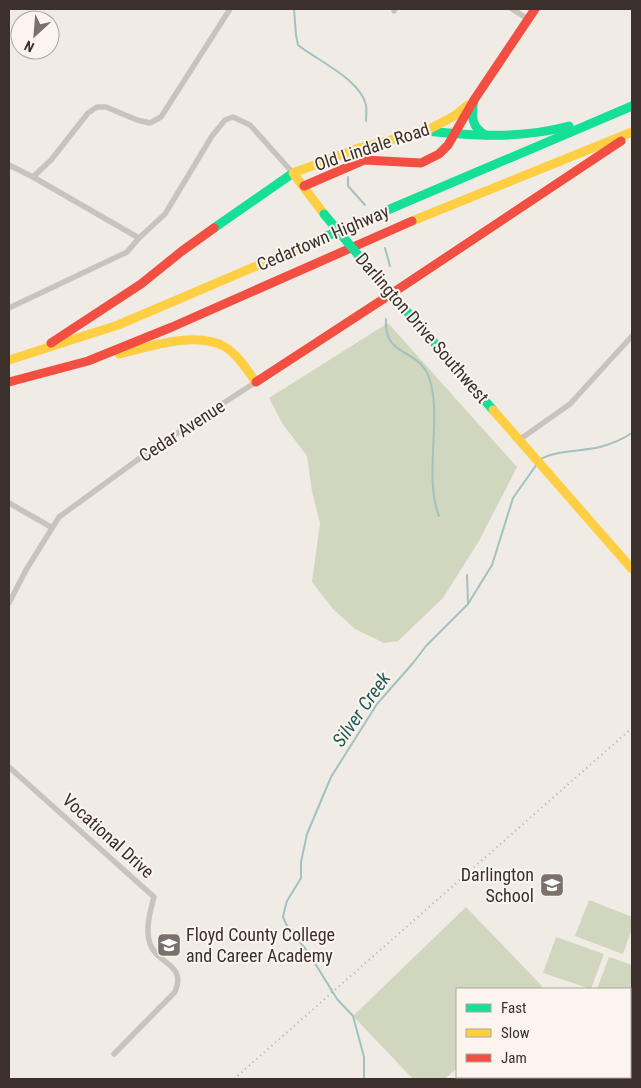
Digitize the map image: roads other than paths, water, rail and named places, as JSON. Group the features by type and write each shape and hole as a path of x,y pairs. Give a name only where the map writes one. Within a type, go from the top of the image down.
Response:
{"main road":[{"name":"Old Lindale Road","path":"304,186 364,160 421,163 431,159 444,149 455,134 474,100 535,9"},
{"name":"Old Lindale Road","path":"34,353 80,326 141,284 182,251 293,173 359,148 426,131 454,116 474,100"},
{"path":"474,100 471,118 479,133 487,136"},
{"name":"Cedartown Highway","path":"9,360 118,325 632,106"},
{"path":"426,131 487,136 525,136 590,123"},
{"name":"Cedartown Highway","path":"9,382 88,361 181,323 464,199 632,133"},
{"name":"Cedar Avenue","path":"256,382 632,133"},
{"name":"Darlington Drive Southwest","path":"293,173 324,214 391,294 632,569"},
{"path":"88,361 194,339 225,346 256,382"}],"street":[{"path":"33,177 51,160 88,113 97,107 106,107 137,120 150,123 160,117 230,9"},
{"path":"512,9 528,19"},
{"name":"Darlington Drive Southwest","path":"9,308 127,252 165,214 212,136 224,120 233,117 250,125 293,173"},
{"path":"9,166 33,177 139,238"},
{"path":"522,443 570,404 632,336"},
{"name":"Cedar Avenue","path":"9,603 26,570 59,516 151,450 256,382"},
{"path":"9,503 51,527"},
{"name":"Vocational Drive","path":"9,767 154,897 148,928 150,945 159,956 172,966 179,977 178,985 175,992 114,1054"}],"waterway":[{"path":"294,9 298,45 337,71 356,87 366,105 366,121"},
{"path":"348,177 348,186 365,205"},
{"path":"385,248 390,266"},
{"path":"386,319 390,340 395,346 417,361 429,377 433,393 434,411 433,482 439,516"},
{"name":"Silver Creek","path":"540,460 551,455 604,446 632,433"},
{"name":"Silver Creek","path":"364,1079 364,1057 353,1016 337,999 308,952 298,940 295,932 287,926 283,917 285,908 287,901 301,878 301,862 307,834 331,777 377,704 426,646 468,604 492,565 513,498 537,464"},
{"path":"467,575 468,604"}],"railway":[{"path":"234,1079 632,728"}],"place":[{"name":"Darlington School","path":"552,885"},
{"name":"Floyd County College and Career Academy","path":"169,945"}]}
